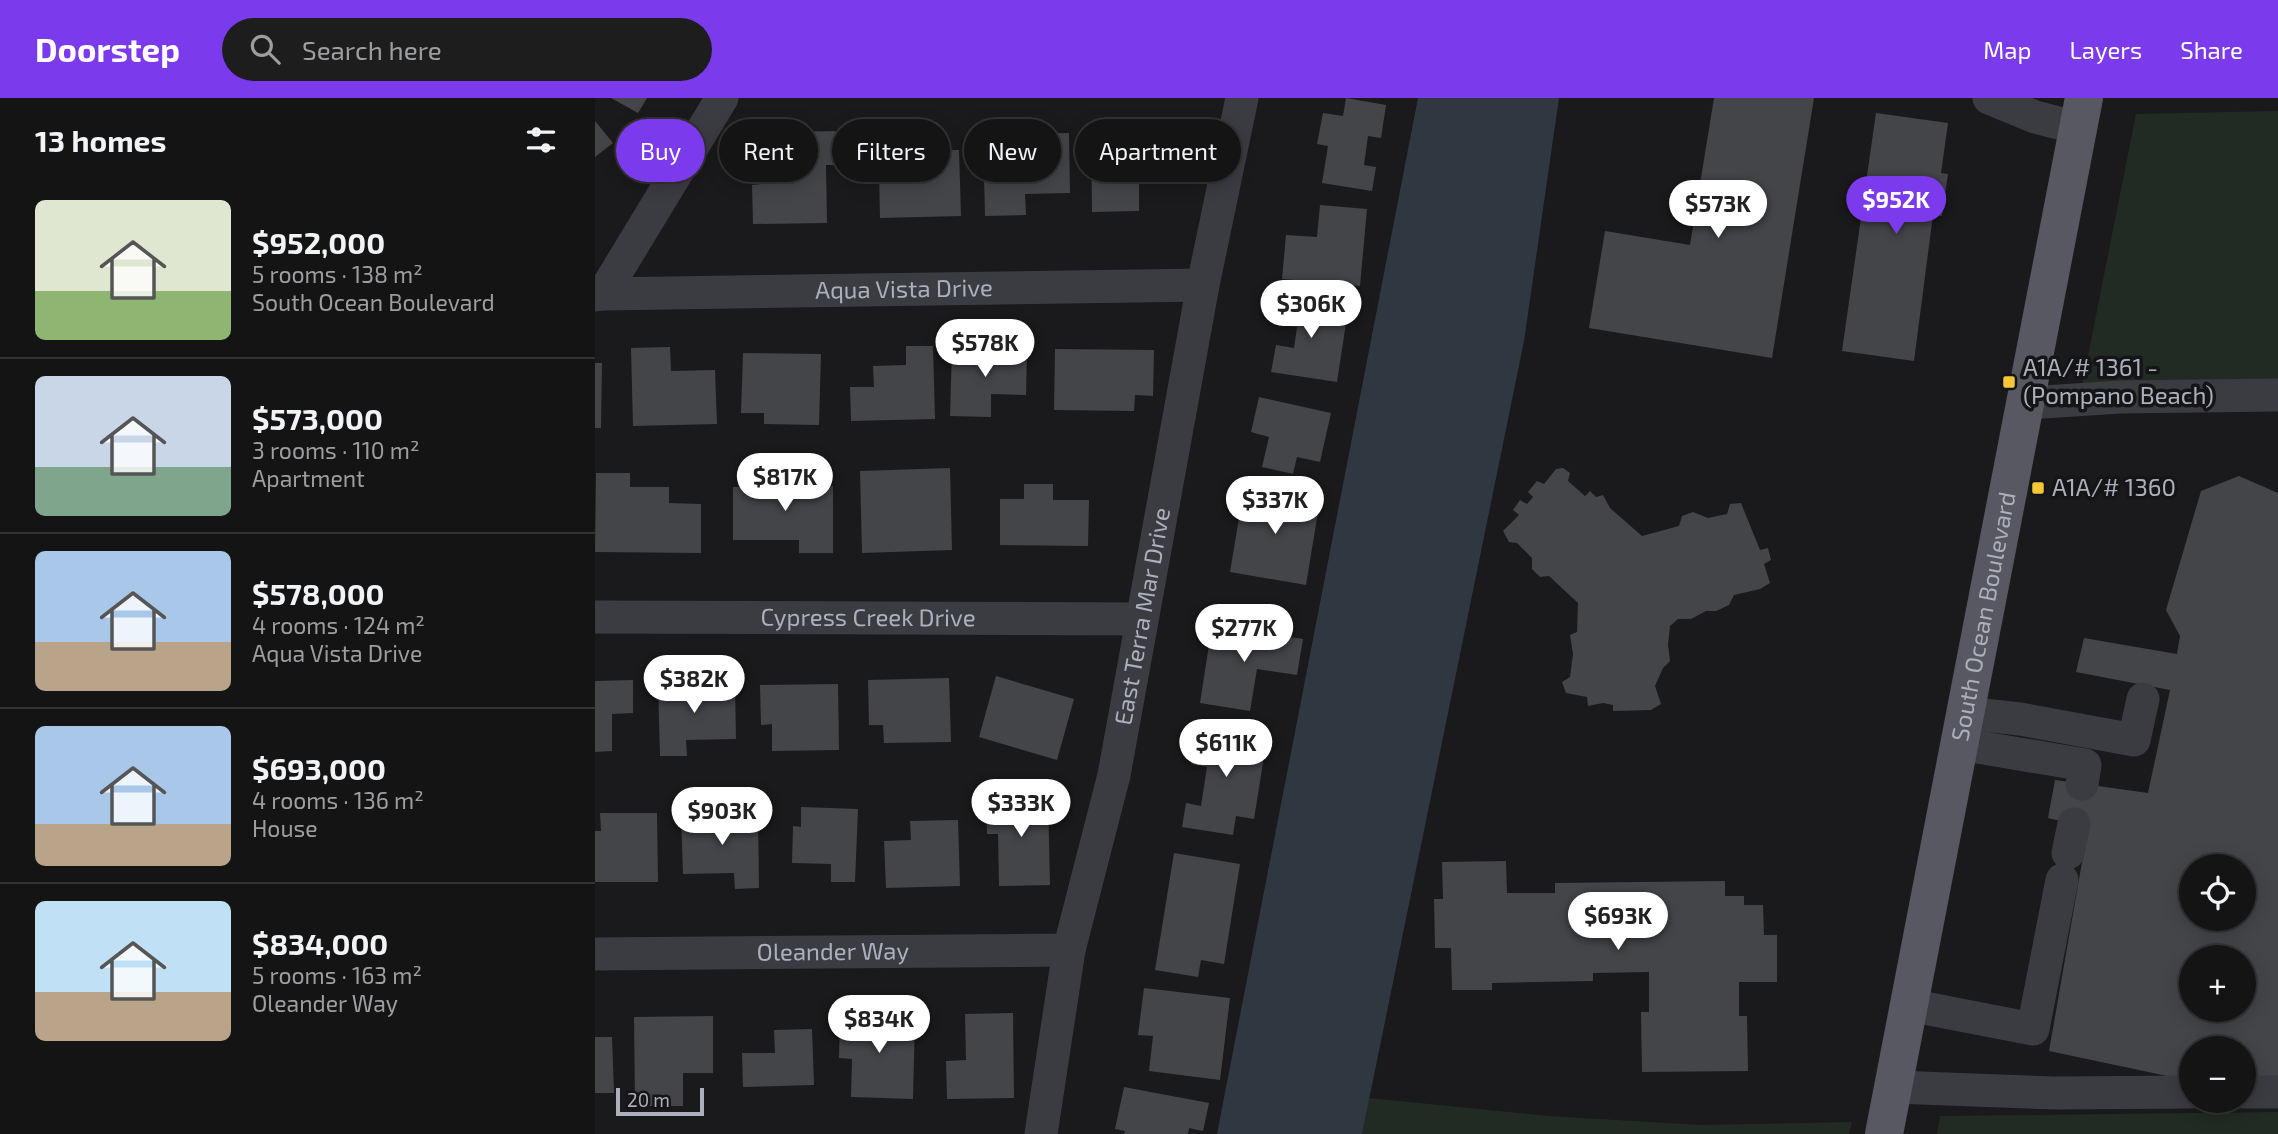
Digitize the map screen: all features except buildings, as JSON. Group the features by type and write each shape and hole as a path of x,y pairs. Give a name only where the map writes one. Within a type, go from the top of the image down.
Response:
{"main road":[{"name":"South Ocean Boulevard","path":"1884,1134 2081,113"}],"street":[{"path":"599,295 723,98"},
{"name":"East Terra Mar Drive","path":"1041,1134 1069,950 1114,775 1203,285 1242,98"},
{"path":"1989,98 2035,117 2081,113"},
{"name":"Aqua Vista Drive","path":"599,295 1203,285"},
{"path":"2027,403 2120,397 2278,395"},
{"name":"Cypress Creek Drive","path":"595,617 1141,619"},
{"path":"1963,729 2031,720 2134,740 2143,699"},
{"path":"1963,729 2084,775"},
{"path":"1909,1004 2033,1029 2068,852"},
{"name":"Oleander Way","path":"595,954 1069,950"},
{"path":"1894,1087 2055,1093 2179,1092"},
{"path":"2256,1092 2278,1092"}],"shaded area":[{"path":"1418,98 1559,98 1524,341 1362,1134 1217,1134"},
{"path":"2278,111 2278,380 2082,386 2136,114"},
{"path":"1369,1098 1548,1116 1700,1125 1852,1122 1849,1134 1362,1134"},
{"path":"2278,1112 2278,1134 1937,1134 1940,1116"}],"place":[{"name":"A1A/# 1361 - (Pompano Beach)","path":"2009,382"},
{"name":"A1A/# 1360","path":"2038,488"}]}
